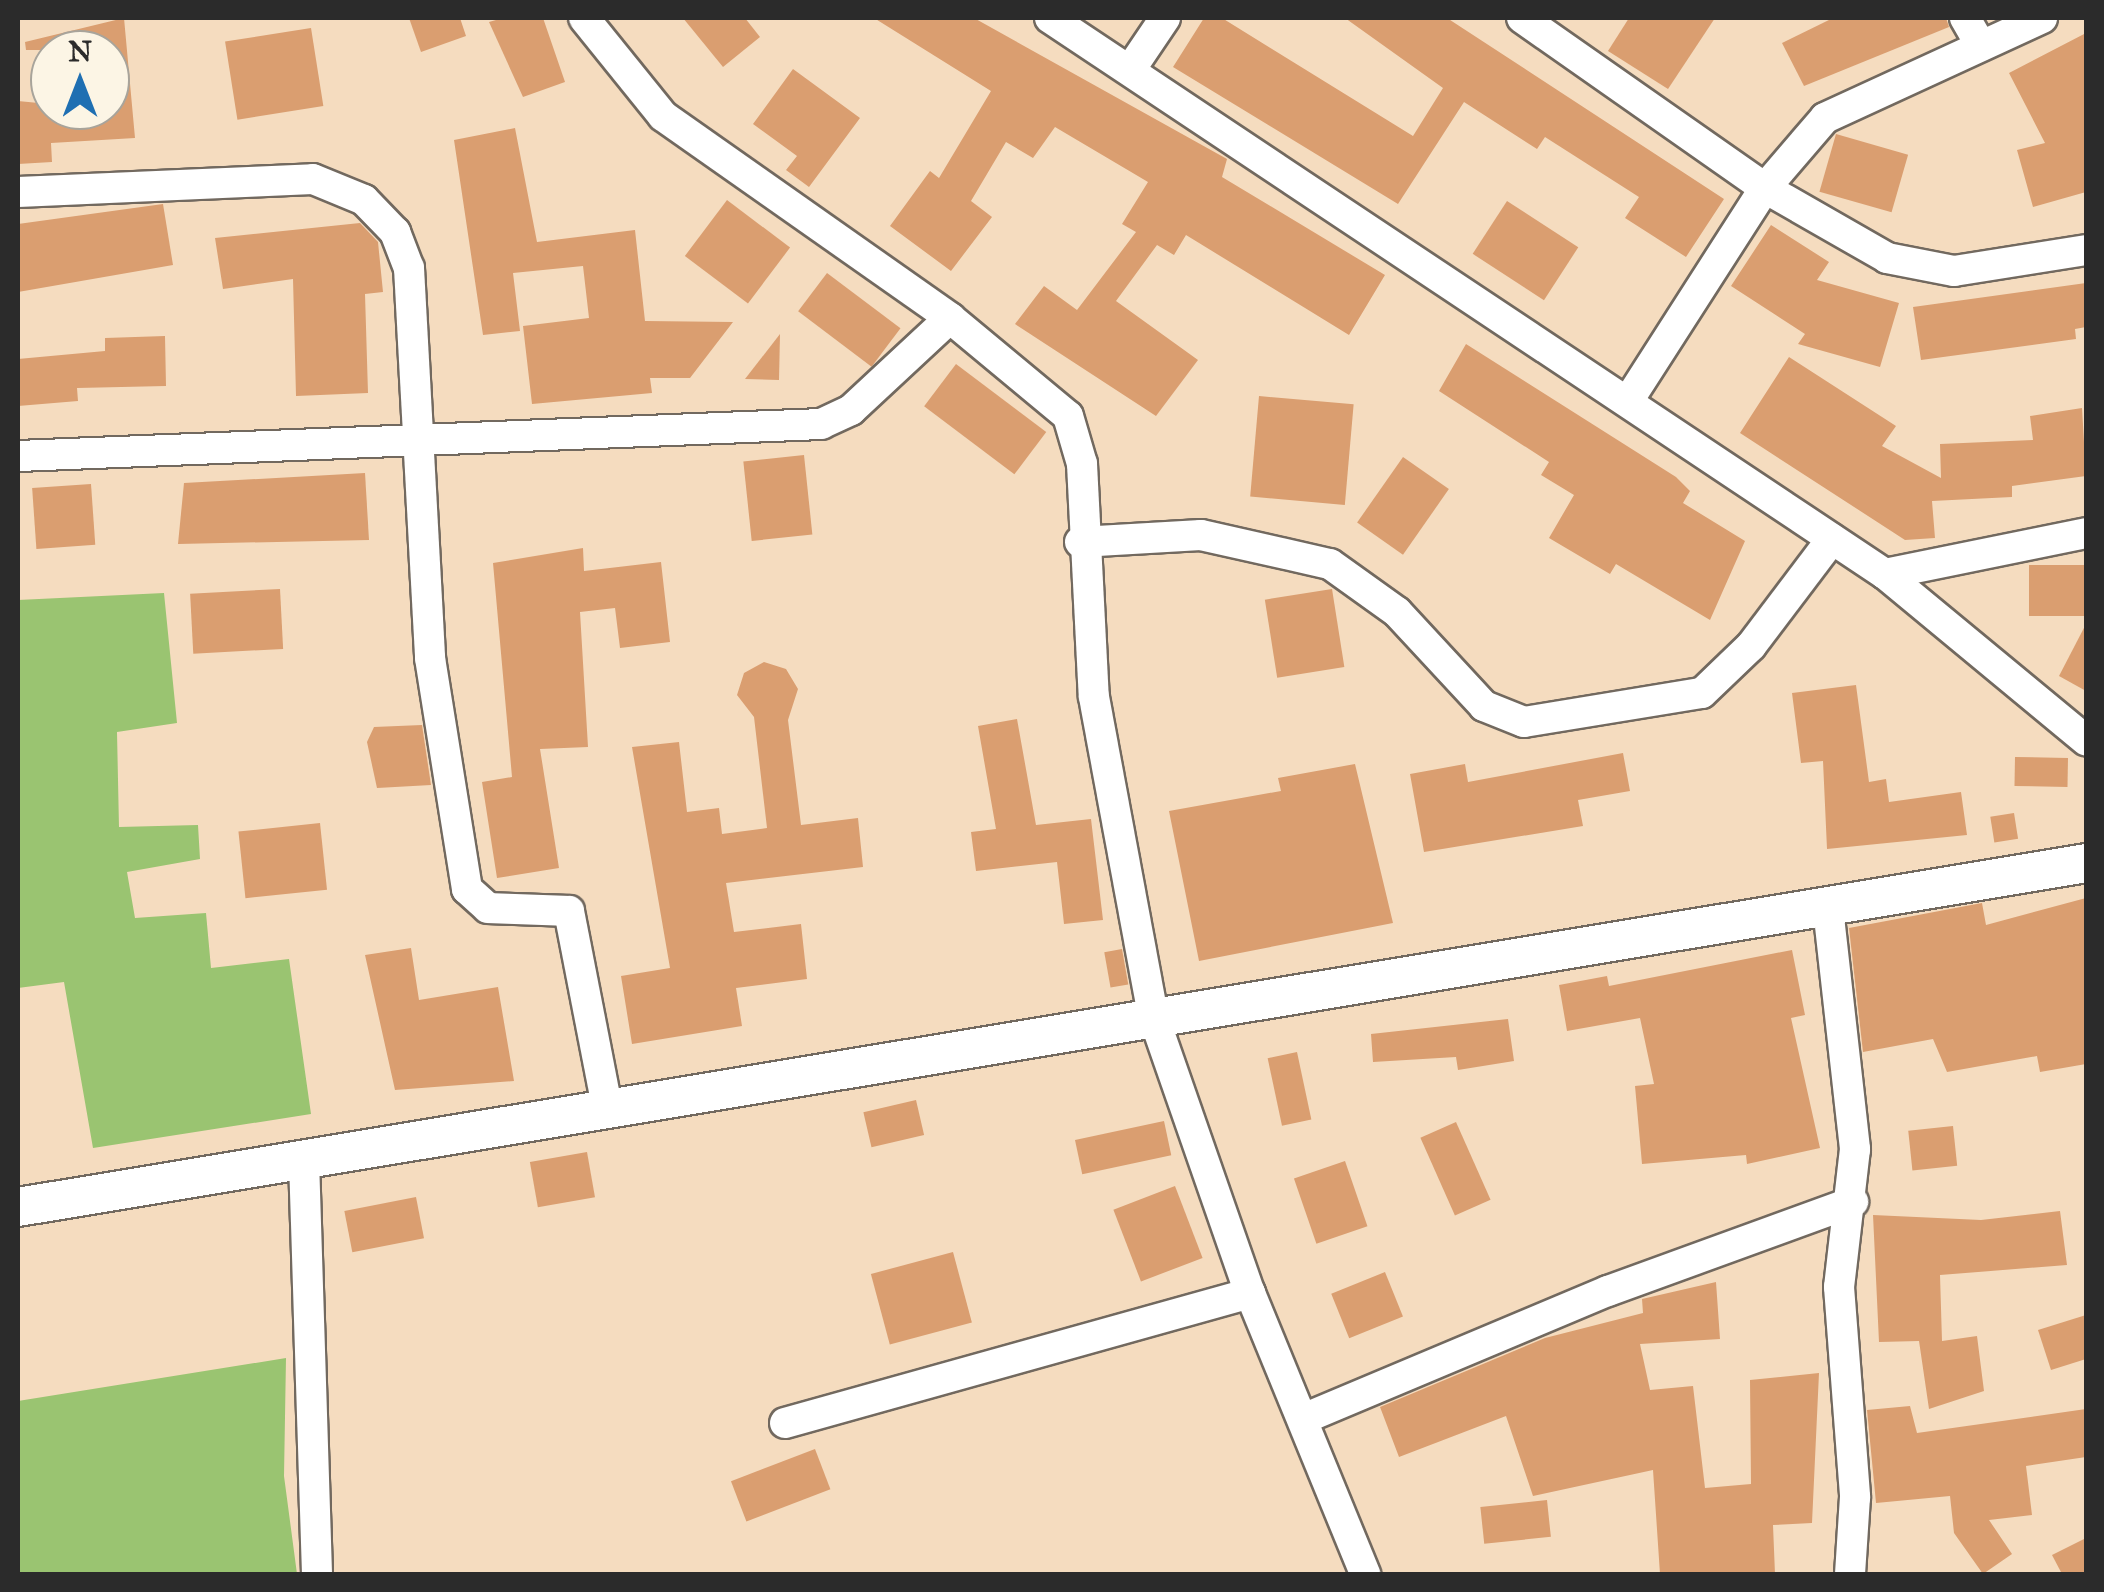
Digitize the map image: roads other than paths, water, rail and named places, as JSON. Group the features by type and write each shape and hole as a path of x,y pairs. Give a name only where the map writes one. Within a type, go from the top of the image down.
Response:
{"main road":[{"path":"18,1207 1152,1015 2086,863"}],"street":[{"path":"584,18 663,116 950,318 1068,416 1082,464 1080,542 1094,697 1152,1015 1250,1292 1365,1574"},
{"path":"1050,18 1132,67 1885,574 2086,740"},
{"path":"1132,67 1164,18"},
{"path":"1522,18 1765,188 1887,258 1954,271 2086,250"},
{"path":"1965,18 1981,46"},
{"path":"1628,401 1765,188 1839,107 2042,18"},
{"path":"18,192 313,179 364,200 395,232 410,268 414,439 430,658 467,889 488,908 569,912 607,1106"},
{"path":"18,456 821,424 852,410 950,318"},
{"path":"1885,574 2086,532"},
{"path":"1080,542 1202,535 1330,564 1398,612 1484,706 1524,722 1702,694 1751,646 1832,539"},
{"path":"1828,908 1853,1202 1840,1286 1855,1496 1850,1574"},
{"path":"304,1160 316,1574"},
{"path":"1303,1419 1608,1290 1853,1202"},
{"path":"785,1422 1250,1292"}]}
